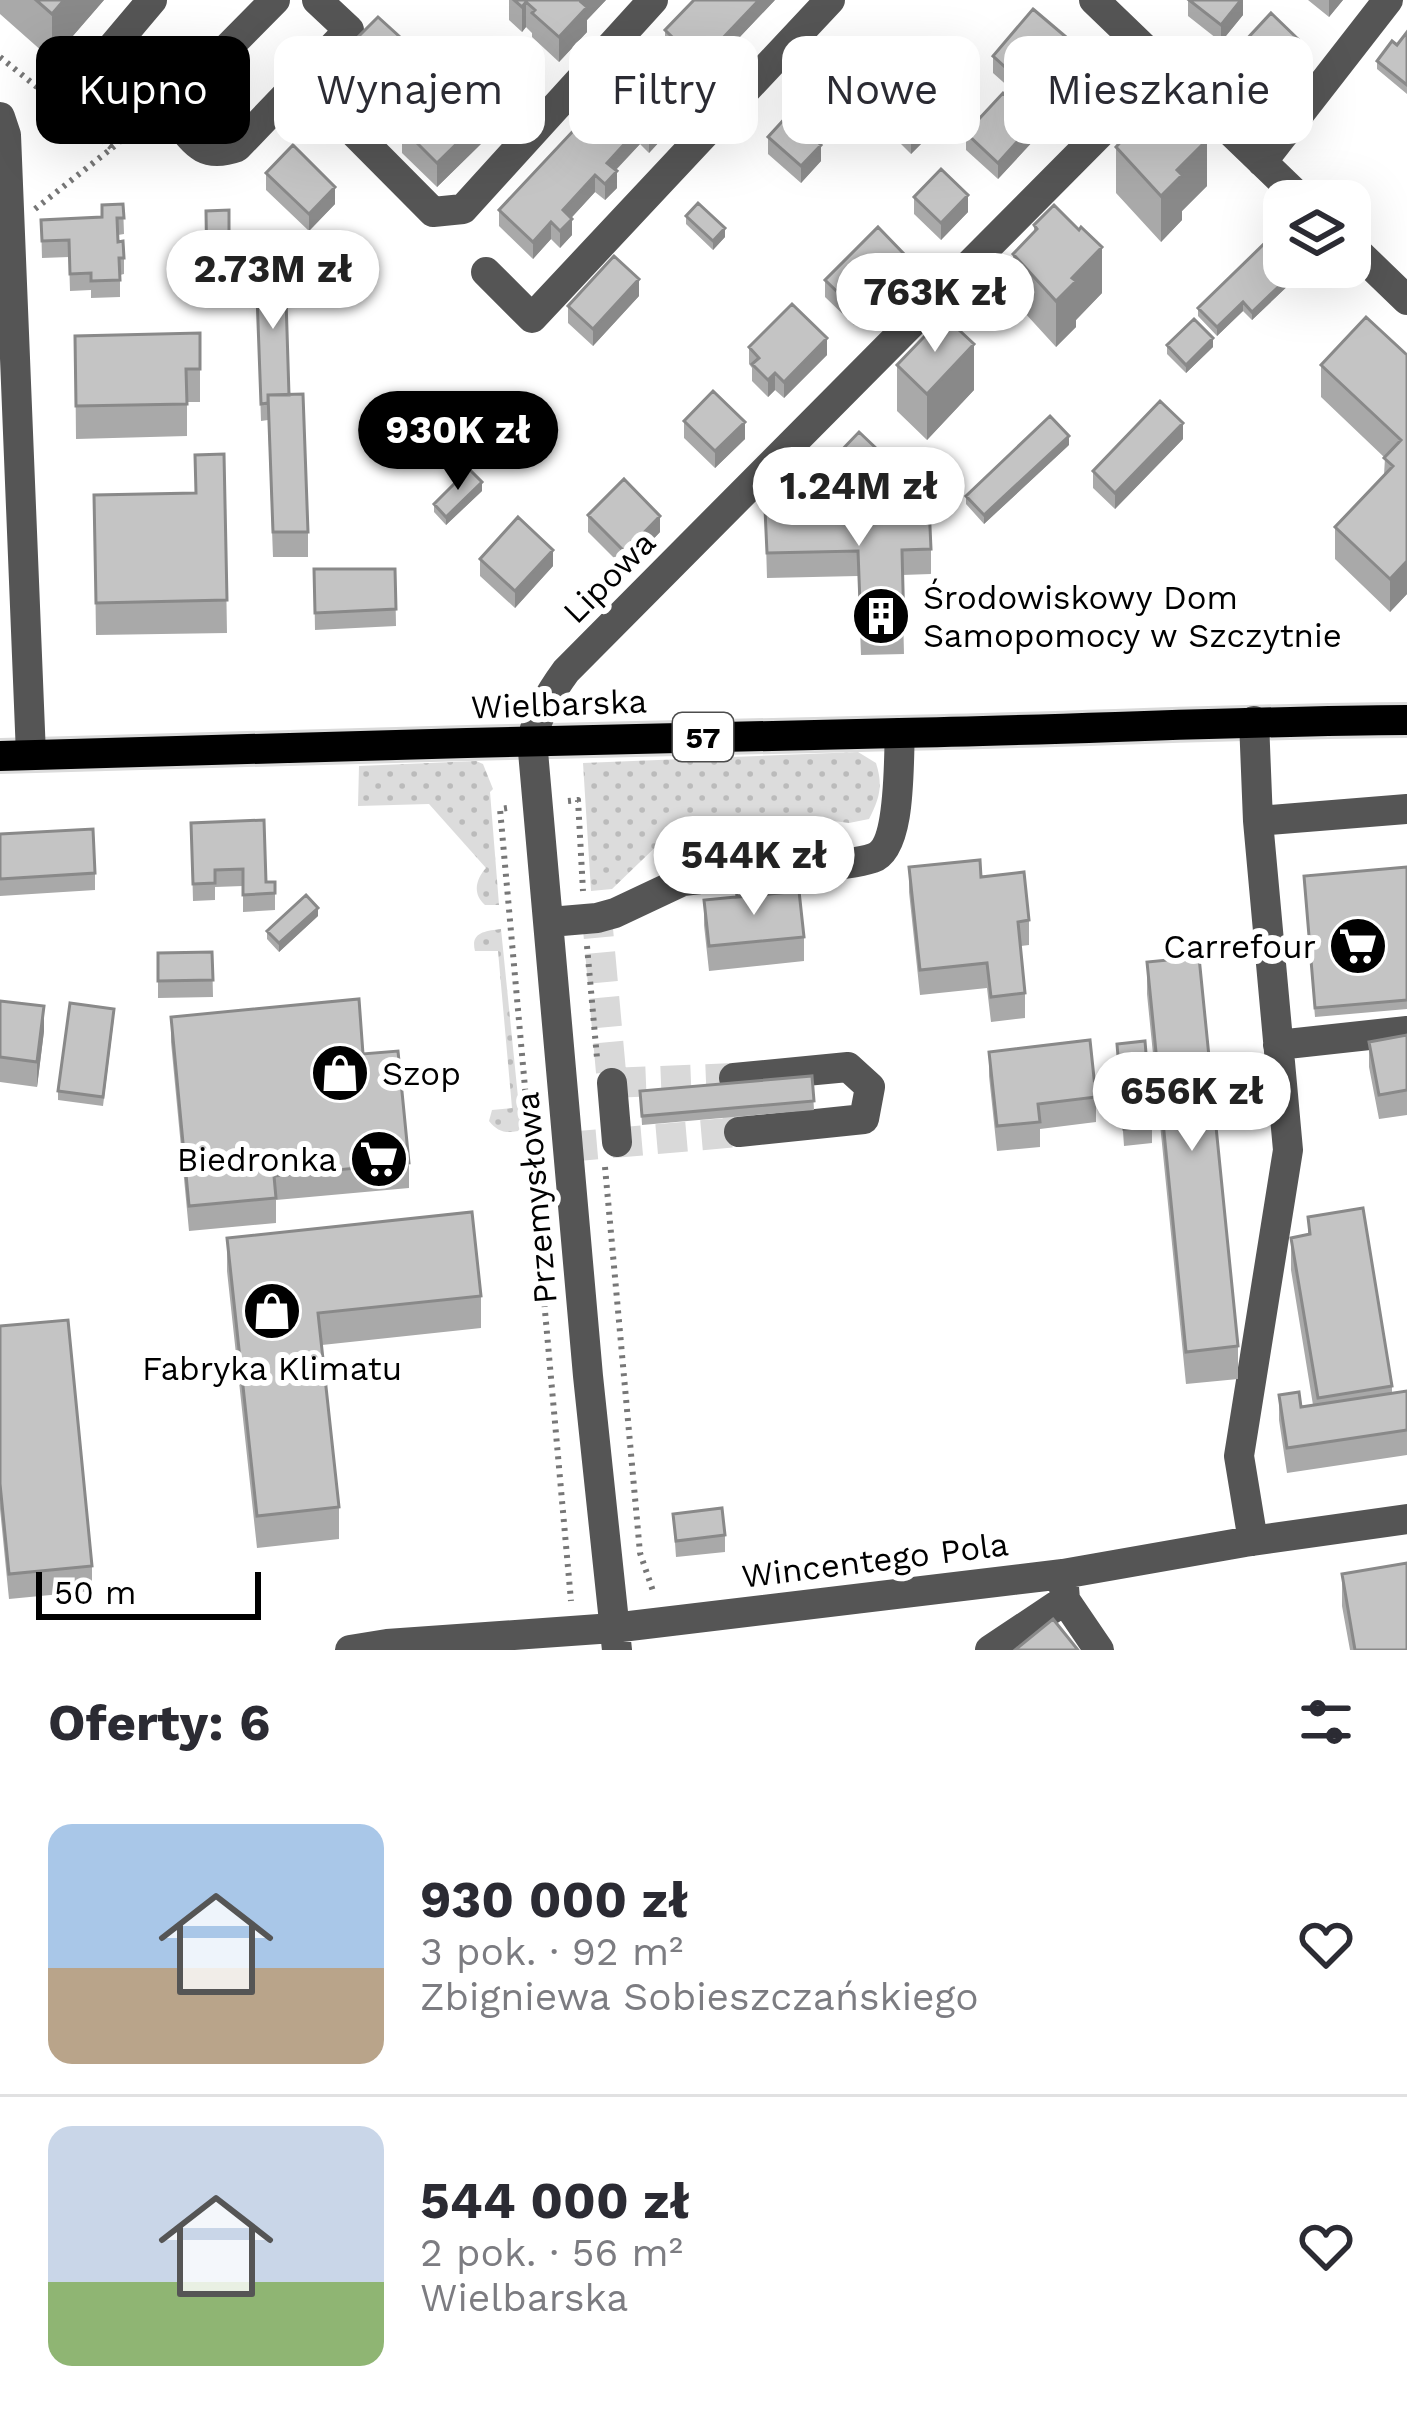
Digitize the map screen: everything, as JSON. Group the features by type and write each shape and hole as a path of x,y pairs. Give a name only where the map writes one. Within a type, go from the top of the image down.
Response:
{"main road":[{"name":"Wielbarska","path":"15,756 1407,720"}],"street":[{"path":"122,36 152,0"},
{"path":"239,36 274,0"},
{"path":"317,0 349,31 344,36"},
{"path":"545,118 653,0"},
{"path":"486,272 532,318 830,0"},
{"path":"1094,0 1130,36"},
{"path":"1262,162 1388,0"},
{"path":"250,133 274,108"},
{"path":"0,117 6,135 10,230 15,756"},
{"path":"197,144 220,153 240,144"},
{"path":"366,144 433,212 463,208 521,144"},
{"name":"Lipowa","path":"532,740 549,694 566,671 1089,144"},
{"path":"1243,144 1281,180"},
{"path":"1371,265 1407,299"},
{"path":"1253,1541 1239,1456 1288,1150 1258,821 1254,721"},
{"path":"788,869 877,857 887,846 895,812 900,733"},
{"name":"Przemysłowa","path":"532,740 615,1639"},
{"path":"1258,821 1407,809"},
{"path":"550,922 615,913 683,881 734,875"},
{"path":"1278,1045 1407,1031"},
{"path":"734,1078 848,1067 870,1087 864,1119 739,1132"},
{"path":"604,1071 611,1154"},
{"name":"Wincentego Pola","path":"350,1650 571,1630 615,1639 663,1622 1064,1587 1253,1541 1407,1519"},
{"path":"990,1650 1064,1587 1099,1650"}],"path":[{"path":"107,144 112,148"},
{"path":"10,230 117,144"},
{"path":"578,800 584,919 604,1071"},
{"path":"500,809 572,1580 571,1630"},
{"path":"611,1154 640,1553 663,1622"}],"shaded area":[{"path":"858,752 876,763 879,778 878,798 869,819 849,823 757,816 688,823 667,836 612,889 591,891 583,763"},
{"path":"483,764 493,789 499,905 481,901 477,887 486,868 429,804 358,806 359,766"},
{"path":"501,929 521,1127 509,1132 489,1121 492,1110 512,1108 498,951 475,951 474,945 481,934"}],"building":[{"path":"36,0 64,0 52,14"},
{"path":"514,0 583,0 587,7 559,37 526,2 522,7"},
{"path":"694,0 759,0 725,36 671,36 665,30"},
{"path":"1189,0 1241,0 1221,25"},
{"path":"1033,9 1065,36 1010,36"},
{"path":"1271,13 1295,36 1250,36"},
{"path":"378,17 399,36 359,36"},
{"path":"1407,32 1407,85 1377,61 1392,41 1397,45"},
{"path":"1004,43 1004,66 993,56"},
{"path":"1004,94 1004,144 1015,144 998,163 978,144 980,118"},
{"path":"782,122 782,144 821,145 801,166 768,137"},
{"path":"569,135 569,144 624,144 607,163 617,171 605,184 595,175 563,210 572,219 560,231 551,222 533,242 499,210"},
{"path":"418,144 456,144 437,163"},
{"path":"1203,144 1177,170 1182,175 1161,196 1116,147"},
{"path":"293,145 335,187 309,214 266,173"},
{"path":"941,169 968,195 941,223 914,197"},
{"path":"698,203 725,228 713,241 686,216"},
{"path":"123,204 124,218 117,218 124,258 119,258 120,280 91,281 91,273 70,274 69,240 42,241 41,220 102,217 102,205"},
{"path":"1054,205 1102,247 1056,301 1013,254"},
{"path":"229,210 229,253 243,253 243,277 207,277 206,211"},
{"path":"878,227 906,256 854,308 825,280"},
{"path":"1263,245 1263,288 1277,288 1252,312 1243,302 1217,327 1198,308"},
{"path":"614,256 639,279 593,329 568,306"},
{"path":"285,267 289,395 268,395 268,403 261,404 256,268"},
{"path":"792,304 827,338 784,382 775,373 768,380 752,364 759,358 749,347"},
{"path":"944,316 974,344 927,394 897,365"},
{"path":"1366,317 1407,355 1407,561 1390,579 1335,527 1393,466 1384,458 1401,440 1321,365"},
{"path":"1194,319 1213,338 1186,365 1167,345"},
{"path":"200,333 200,369 186,369 187,404 76,406 75,336"},
{"path":"713,391 745,422 715,451 684,421"},
{"path":"303,394 308,532 273,532 268,395"},
{"path":"1160,401 1183,423 1115,493 1093,471"},
{"path":"440,404 472,436 454,453 423,421"},
{"path":"1050,416 1069,436 984,515 966,496"},
{"path":"859,432 898,469 861,508 846,494 837,502 814,479"},
{"path":"224,454 227,600 96,603 94,495 196,493 195,455"},
{"path":"469,469 482,482 446,517 434,504"},
{"path":"624,479 660,516 625,552 588,515"},
{"name":"Środowiskowy Dom Samopomocy w Szczytnie","path":"929,505 931,549 902,550 904,629 861,630 858,551 767,553 765,509"},
{"path":"518,517 553,550 515,591 480,559"},
{"path":"314,569 395,569 396,609 315,613"},
{"path":"783,818 790,892 737,897 730,823"},
{"path":"264,820 266,882 275,882 275,893 243,895 243,869 215,870 215,883 193,884 191,823"},
{"path":"93,829 95,873 0,879 0,834"},
{"path":"980,860 981,877 1024,872 1029,920 1018,922 1025,993 991,997 987,963 920,970 909,867"},
{"name":"Carrefour","path":"1407,867 1407,1000 1315,1008 1304,876"},
{"path":"799,891 804,937 709,946 704,900"},
{"path":"306,895 318,908 279,943 267,931"},
{"path":"212,952 213,980 158,981 158,953"},
{"path":"1199,957 1238,1346 1186,1352 1147,962"},
{"path":"359,999 363,1054 398,1051 409,1163 274,1176 276,1198 189,1206 171,1017"},
{"path":"0,1001 44,1006 37,1062 0,1057"},
{"path":"70,1003 114,1009 103,1097 58,1091"},
{"path":"1407,1035 1407,1090 1379,1095 1369,1042"},
{"path":"1090,1040 1096,1097 1038,1104 1040,1122 997,1126 989,1052"},
{"path":"1145,1041 1152,1126 1124,1129 1117,1044"},
{"path":"812,1076 814,1101 642,1116 640,1091"},
{"path":"1363,1208 1392,1386 1318,1398 1291,1238 1310,1234 1308,1217"},
{"path":"472,1212 481,1296 318,1313 339,1507 257,1516 227,1238"},
{"path":"68,1320 92,1566 9,1574 0,1484 0,1326"},
{"path":"1407,1391 1407,1430 1287,1448 1279,1395 1299,1392 1301,1407"},
{"path":"722,1508 725,1535 676,1541 673,1514"},
{"path":"1407,1563 1407,1650 1355,1650 1342,1574"},
{"path":"1053,1619 1078,1650 1015,1650"}],"tunnel":[{"path":"567,1147 739,1132 734,1078 612,1083 597,918"}],"place":[{"name":"Środowiskowy Dom Samopomocy w Szczytnie","path":"881,616"},
{"name":"Carrefour","path":"1358,946"},
{"name":"Szop","path":"340,1073"},
{"name":"Biedronka","path":"379,1159"},
{"name":"Fabryka Klimatu","path":"272,1311"}]}
